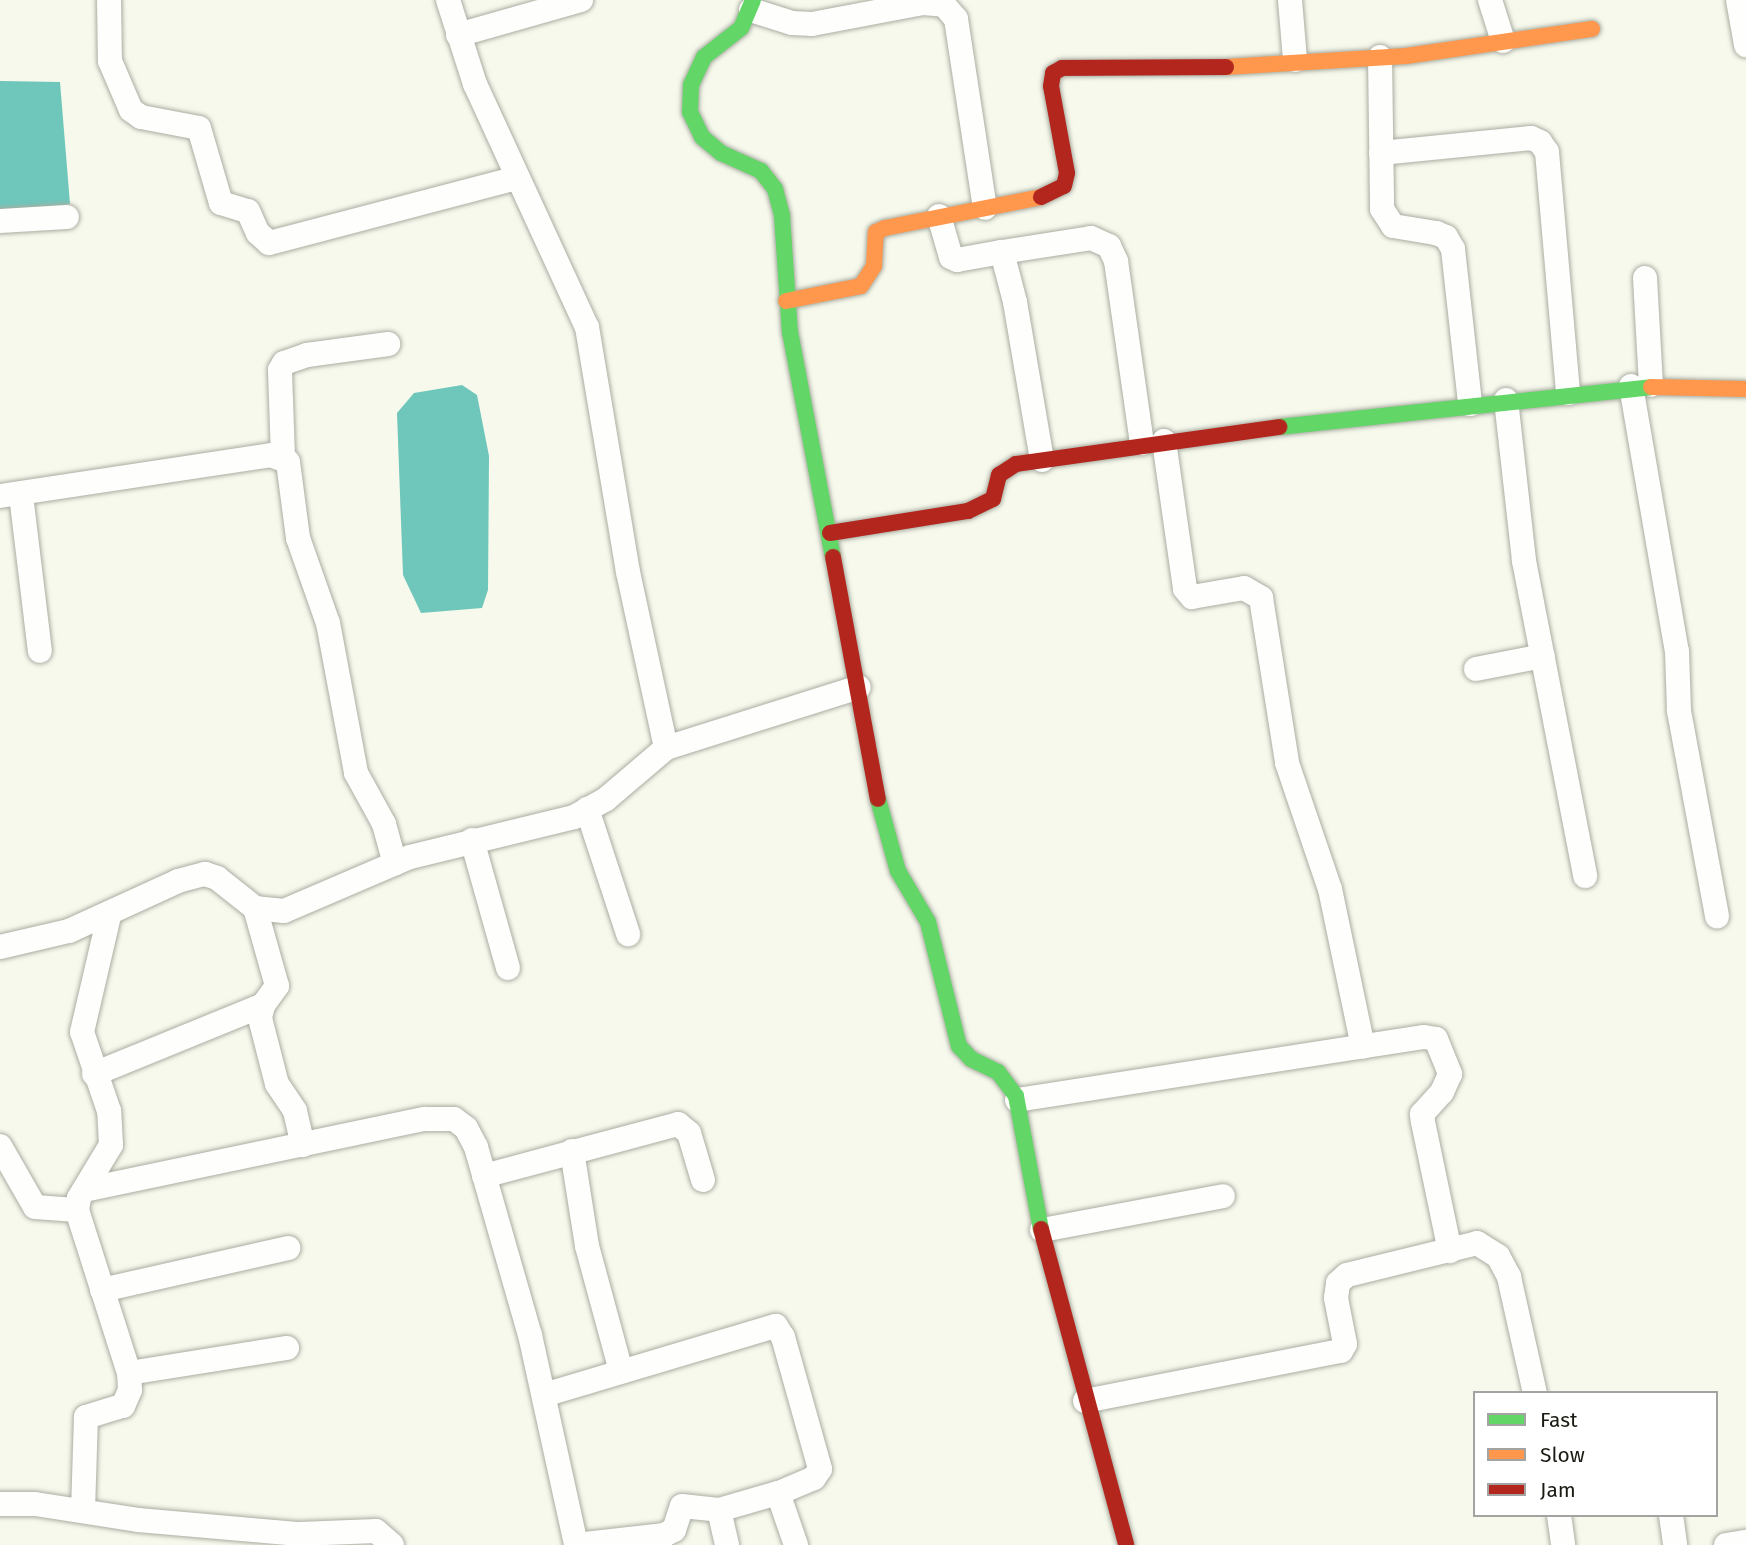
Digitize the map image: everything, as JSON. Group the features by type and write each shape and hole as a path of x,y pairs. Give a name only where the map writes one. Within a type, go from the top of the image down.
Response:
{"street":[{"path":"109,0 110,61 131,110 152,120 200,128 217,196 230,209 248,211 262,240 277,242 374,212 516,178"},
{"path":"448,0 458,35 516,178 587,327 594,352 628,572 666,748"},
{"path":"458,35 582,0"},
{"path":"1290,0 1294,60"},
{"path":"1490,0 1503,41"},
{"path":"1738,0 1746,45"},
{"path":"985,208 956,19 944,5 923,3 812,24 792,23 752,5 741,28 704,57 691,85 690,112 702,137 721,153 761,171 775,189 782,216 786,301 827,520 839,695 898,872 928,922 953,1033 971,1059 1009,1082 1017,1100 1042,1230 1126,1545"},
{"path":"786,301 861,286 874,265 876,232 939,216 1052,195 1064,186 1067,173 1051,86 1052,73 1062,68 1218,68 1294,60 1380,57 1592,29"},
{"path":"1380,57 1382,209 1387,219 1406,232 1446,237 1453,249 1468,395"},
{"path":"1381,153 1531,138 1540,142 1547,152 1568,393"},
{"path":"939,216 951,257 957,260 1091,238 1109,246 1116,261 1185,589 1192,597 1244,588 1261,598 1287,763 1337,915 1363,1047"},
{"path":"0,221 67,217"},
{"path":"1002,252 1015,302 1040,453"},
{"path":"1645,278 1641,386 1677,651 1679,711 1717,917"},
{"path":"388,344 307,355 284,363 279,370 283,457 291,470 298,538 328,623 356,773 390,844"},
{"path":"827,520 986,506 1006,469 1040,453 1153,442 1468,395 1506,400 1641,386 1746,389"},
{"path":"1506,400 1516,511 1585,876"},
{"path":"40,651 10,496 271,455 283,457"},
{"path":"1476,668 1544,656"},
{"path":"0,947 109,916 178,881 205,874 217,877 255,908 284,911 390,844 472,840 537,828 587,810 666,748 839,695"},
{"path":"587,810 628,934"},
{"path":"472,840 508,968"},
{"path":"255,908 277,986 263,1005 260,1018 274,1074 295,1111 303,1145"},
{"path":"83,1511 84,1423 91,1413 128,1401 129,1373 102,1290 80,1200 111,1145 109,1111 84,1047 83,1016 109,916"},
{"path":"94,1074 263,1005"},
{"path":"1017,1100 1424,1037 1436,1039 1450,1074 1442,1092 1422,1114 1450,1251"},
{"path":"0,1146 13,1177 35,1207 80,1200 303,1145 443,1117 466,1128 485,1176 544,1395 576,1545 647,1541 674,1530 682,1506 719,1510 778,1493 814,1478 820,1469 780,1329 767,1327 544,1395"},
{"path":"485,1176 678,1124 689,1133 703,1180"},
{"path":"572,1151 587,1246 621,1371"},
{"path":"1042,1230 1223,1196"},
{"path":"1086,1401 1341,1351 1345,1343 1336,1298 1338,1283 1347,1275 1477,1243 1498,1256 1509,1277 1535,1391"},
{"path":"102,1290 288,1248"},
{"path":"129,1373 287,1348"},
{"path":"778,1493 796,1545"},
{"path":"0,1504 299,1534 376,1531 393,1545"},
{"path":"719,1510 727,1545"},
{"path":"1559,1517 1563,1545"},
{"path":"1671,1517 1675,1545"},
{"path":"1726,1545 1746,1542"}],"water":[{"path":"0,81 60,82 70,204 0,220"},
{"path":"462,385 477,395 489,456 488,590 482,608 421,613 403,575 397,413 414,393"}],"traffic: fast":[{"path":"753,0 741,28 704,57 691,85 690,112 702,137 721,153 761,171 775,189 782,216 790,332 833,557"},
{"path":"1279,427 1651,387"},
{"path":"878,799 898,871 928,922 959,1046 971,1059 998,1072 1016,1096 1041,1229"}],"traffic: slow":[{"path":"1226,67 1406,56 1592,29"},
{"path":"786,301 861,286 874,266 876,232 885,228 1041,197"},
{"path":"1651,387 1746,389"}],"traffic: jam":[{"path":"1041,197 1064,186 1067,173 1051,86 1053,73 1062,68 1226,67"},
{"path":"830,533 968,511 993,499 999,475 1016,464 1279,427"},
{"path":"833,557 878,799"},
{"path":"1041,1229 1126,1545"}]}
